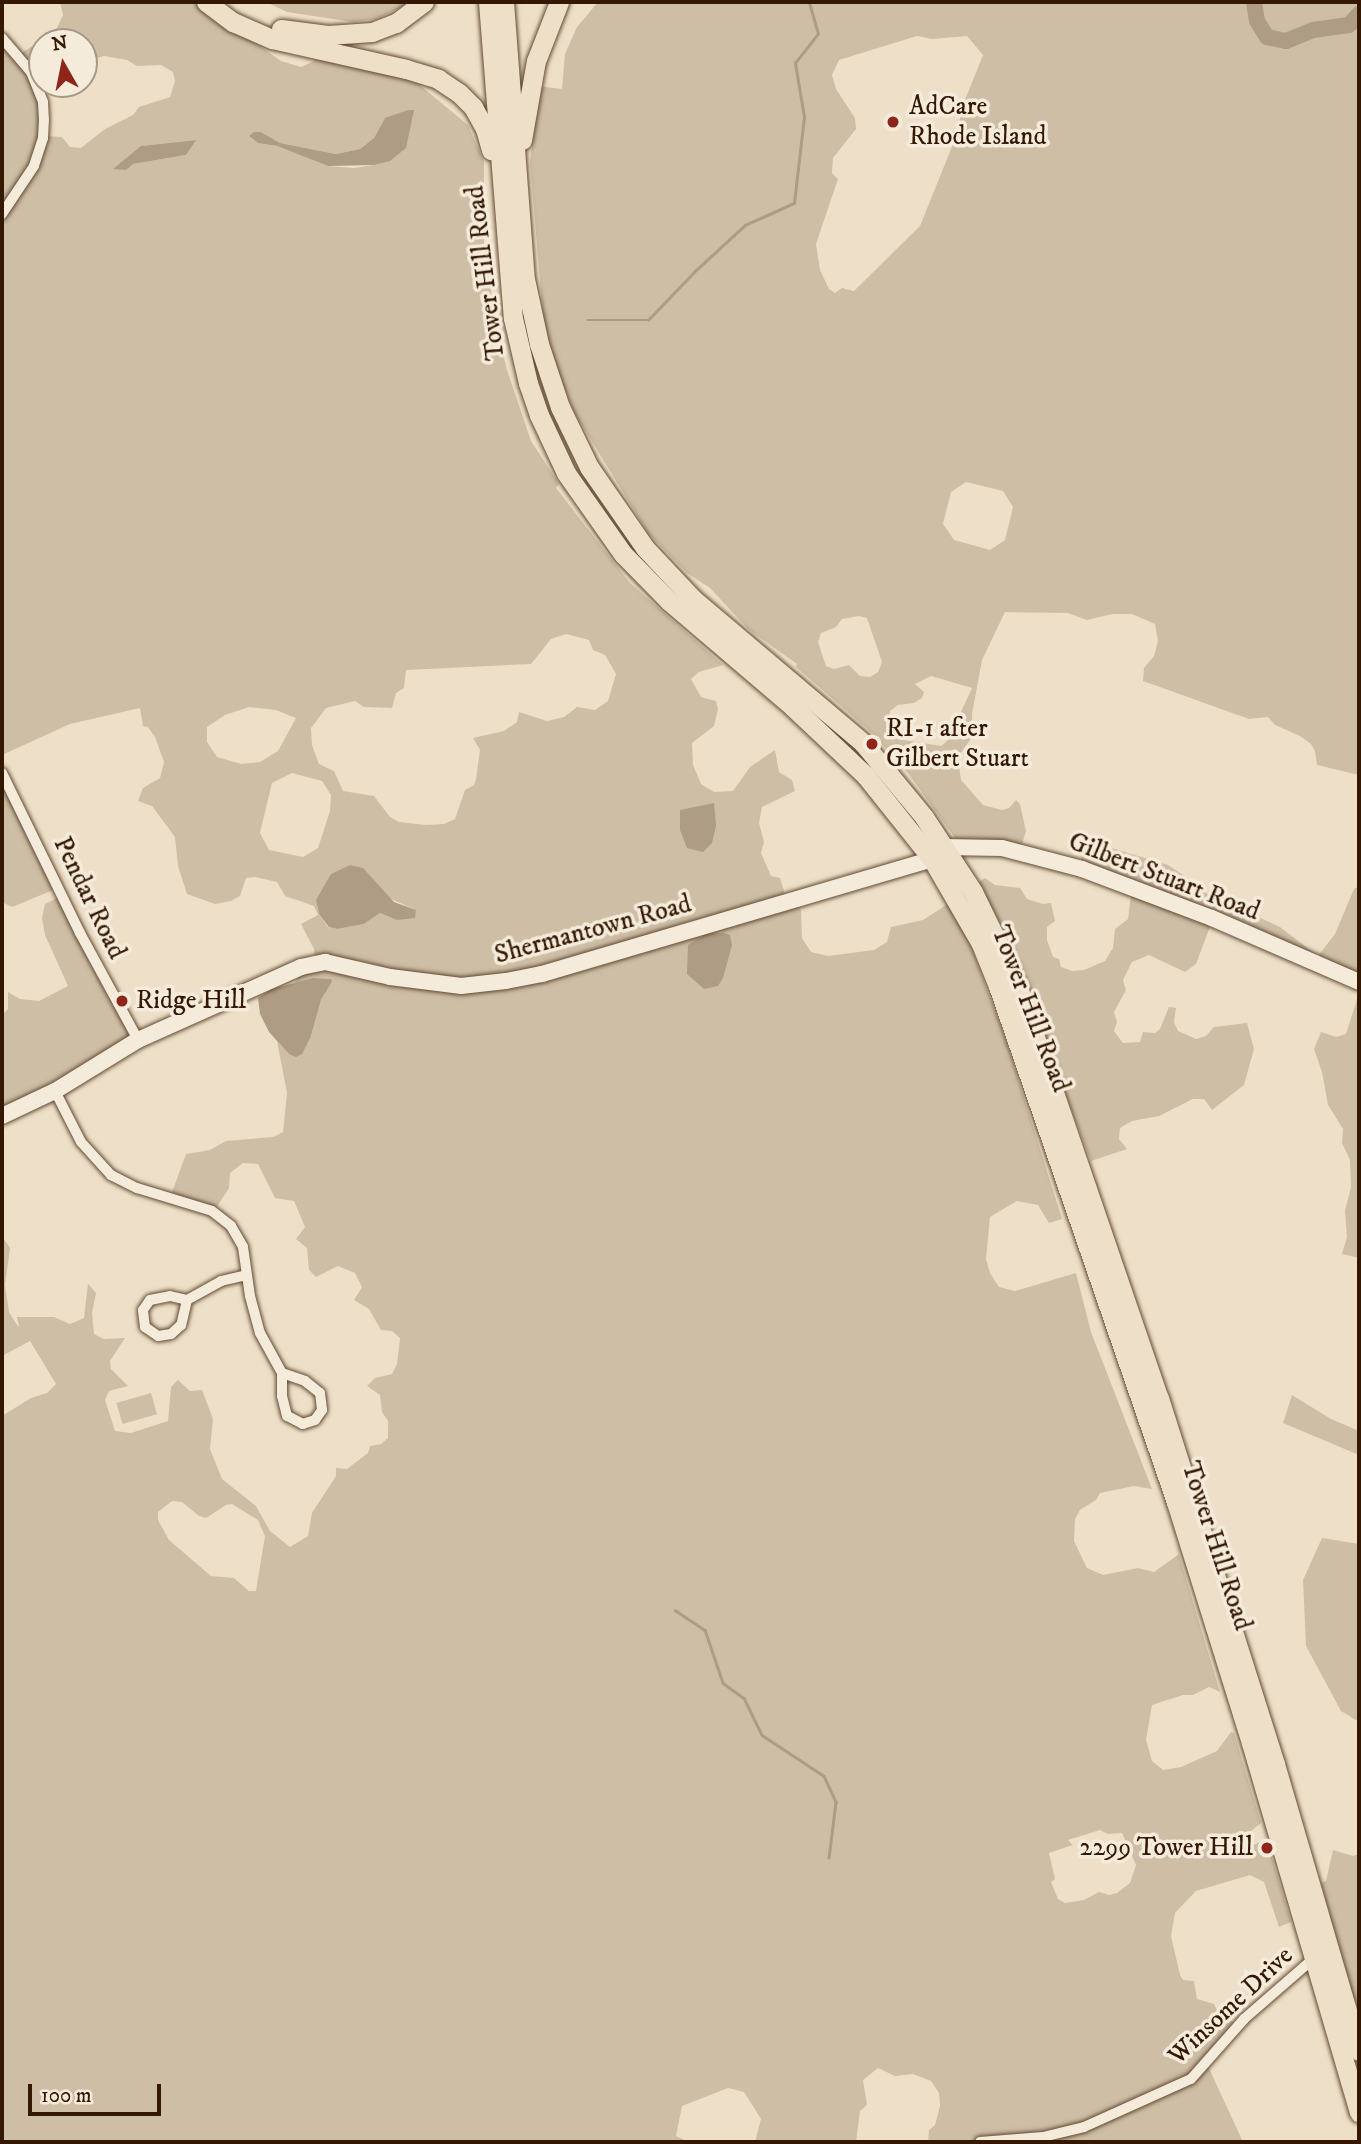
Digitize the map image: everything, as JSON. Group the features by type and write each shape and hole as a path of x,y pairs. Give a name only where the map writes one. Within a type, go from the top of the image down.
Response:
{"highway":[{"path":"206,2 233,22 272,39 421,72 451,87 472,107 485,129 510,196"},
{"path":"222,2 241,15 275,27 311,34 343,36 384,28 405,18 424,2"},
{"name":"Tower Hill Road","path":"488,2 510,196 525,279 539,344 573,437 605,495 650,555 694,600 863,743 924,817 981,944 998,986 1176,1502 1251,1742 1359,2113"},
{"name":"Tower Hill Road","path":"504,2 510,196"},
{"path":"510,196 532,78 544,33 559,2"},
{"name":"Tower Hill Road","path":"938,853 973,892 1019,990 1159,1398 1275,1764 1359,2051"},
{"path":"1105,1296 1114,1303 1190,1527 1214,1572"}],"street":[{"path":"2,38 27,65 43,102 44,119 43,138 34,166 2,214"},
{"name":"Pendar Road","path":"2,773 79,933 138,1041"},
{"name":"Gilbert Stuart Road","path":"938,853 1002,848 1082,869 1212,918 1359,982"},
{"name":"Shermantown Road","path":"2,1116 55,1091 138,1041 301,967 325,962 390,977 461,986 506,981 542,974 938,853"},
{"path":"55,1091 81,1142 111,1175 137,1188 212,1211 231,1226 243,1248 246,1275 260,1333 282,1373 282,1396 287,1416 303,1424 315,1420 322,1410 320,1393 305,1381 282,1373"},
{"path":"187,1300 181,1325 171,1334 158,1336 145,1327 143,1310 150,1300 170,1296 187,1300 220,1281 246,1275"},
{"name":"Winsome Drive","path":"980,2142 1044,2137 1084,2127 1191,2079 1244,2020 1313,1959"}],"shaded area":[{"path":"60,2 196,2 281,61 301,67 322,57 360,64 416,82 468,125 484,162 484,244 497,329 507,370 531,441 559,484 556,488 629,582 723,665 699,672 691,679 701,697 716,701 718,709 714,726 692,743 693,765 701,784 714,792 733,791 750,767 775,750 779,772 792,780 795,791 762,807 759,823 764,842 761,853 771,876 780,878 786,898 795,898 801,911 802,938 811,952 828,956 874,950 887,942 891,927 923,920 954,900 1006,1041 1062,1219 1049,1223 1038,1205 1017,1201 990,1217 986,1259 990,1273 999,1287 1015,1291 1076,1273 1091,1332 1152,1489 1134,1486 1100,1493 1096,1500 1080,1510 1075,1519 1074,1541 1087,1568 1103,1575 1138,1568 1154,1572 1179,1554 1220,1692 1209,1687 1193,1695 1183,1695 1152,1705 1146,1740 1152,1761 1163,1770 1181,1767 1217,1751 1231,1732 1234,1733 1261,1823 1240,1840 1236,1848 1239,1852 1264,1840 1268,1844 1291,1922 1279,1927 1264,1882 1250,1875 1196,1891 1175,1913 1171,1936 1180,1975 1183,1980 1194,1981 1197,1999 1214,2004 1218,2012 1237,2025 1207,2064 1243,2142 928,2142 929,2130 935,2125 940,2106 939,2093 931,2081 913,2074 895,2076 878,2068 863,2080 867,2105 860,2111 856,2142 755,2142 761,2119 744,2092 728,2088 682,2106 676,2136 689,2142 2,2142 2,1416 31,1398 47,1393 56,1384 30,1341 2,1356 2,1236 10,1248 5,1285 9,1312 17,1325 19,1326 17,1317 54,1317 70,1324 84,1318 88,1284 96,1293 92,1313 94,1334 104,1339 125,1338 110,1361 111,1369 128,1386 109,1391 105,1400 115,1431 131,1433 168,1421 171,1387 178,1380 190,1391 202,1390 213,1419 210,1449 222,1479 256,1506 270,1531 290,1547 308,1536 312,1513 336,1476 336,1468 347,1469 368,1453 370,1446 381,1444 388,1438 388,1421 382,1412 380,1395 367,1386 375,1378 392,1374 397,1364 400,1338 392,1331 381,1330 369,1309 354,1300 362,1287 355,1273 338,1266 316,1277 309,1270 307,1248 296,1239 305,1227 294,1201 275,1198 258,1164 243,1163 230,1173 229,1188 214,1211 171,1195 186,1154 210,1150 226,1141 273,1137 283,1132 287,1093 277,1041 289,1054 311,1036 321,1000 332,982 330,979 313,978 294,984 299,976 316,968 314,949 301,924 318,915 314,906 285,896 277,882 255,877 246,878 240,896 231,901 215,904 187,894 178,866 175,837 152,806 138,801 143,788 160,778 164,762 155,737 148,727 143,726 140,708 70,724 2,755 2,37 22,53 28,49 28,98 39,98 43,136 62,137 70,147 81,148 105,129 133,115 139,107 170,97 175,81 173,72 161,65 137,66 127,60 104,56 98,58 98,28 57,28 63,15","holes":["385,118 374,165 354,168 328,166 277,146 258,143 249,136 261,132 280,143 336,154 360,149 374,138","195,140 186,155 133,164 141,146","566,634 589,640 593,650 605,655 616,674 608,701 595,710 577,707 564,717 547,721 519,712 517,722 504,731 473,738 480,750 476,779 474,785 465,790 455,819 444,824 426,825 399,822 390,817 374,796 343,791 334,771 319,764 312,745 311,728 326,708 355,701 364,707 392,708 396,693 404,688 406,670 531,664 551,639","249,707 276,710 296,718 278,751 260,762 241,764 217,757 207,742 207,727 225,715","292,773 322,781 331,795 330,811 318,848 303,857 269,850 260,833 272,783","389,898 416,910 397,920 380,913 364,924 337,929 328,927 319,914 316,900","172,1501 182,1502 199,1516 206,1518 232,1504 258,1520 265,1536 256,1591 249,1591 234,1578 211,1576 169,1540 158,1520 158,1512","1100,1830 1108,1834 1122,1833 1136,1865 1130,1883 1117,1893 1109,1895 1099,1892 1084,1900 1065,1903 1058,1899 1051,1882 1055,1879 1049,1853 1073,1845 1068,1840"]},
{"path":"266,2 412,2 376,19 353,22 287,12"},
{"path":"598,2 1359,2 1359,775 1317,765 1311,744 1275,725 1268,717 1249,719 1143,681 1144,668 1154,656 1158,641 1155,624 1132,614 1112,614 1087,620 1068,613 1005,612 982,660 972,714 973,736 960,754 959,766 961,780 983,805 1002,810 1009,808 1016,800 1020,804 1026,831 1020,851 961,846 908,773 871,732 796,667 797,664 748,629 710,588 687,573 648,533 574,412 552,357 543,316 530,162 538,86 562,89 565,54 577,27","holes":["917,36 932,39 967,36 983,55 965,100 953,144 920,226 854,291 842,288 835,293 829,289 820,270 816,244 838,179 832,173 833,158 856,129 855,118 836,89 832,75 839,60","966,482 1003,491 1013,507 1005,540 990,550 954,540 943,524 951,492","859,616 867,618 882,662 878,672 870,677 860,676 849,665 834,669 826,666 818,642 821,633 836,627 842,619","931,676 972,688 948,740 941,746 897,739 888,726 890,711 898,705 914,703 922,698 924,692 915,684"]},
{"path":"414,110 406,148 390,161 374,165 328,166 277,146 258,143 249,136 254,132 261,132 280,143 336,154 360,149 374,138 385,118"},
{"path":"196,140 186,155 133,164 126,170 113,169 141,146"},
{"path":"2,774 58,888 12,907 2,902"},
{"path":"714,803 716,826 712,843 703,852 687,848 680,830 680,810"},
{"path":"1089,838 1095,843 1168,865 1195,883 1195,888 1280,927 1318,956 1335,934 1354,889 1359,886 1359,982 1213,919 1196,964 1185,972 1149,955 1132,962 1123,980 1126,990 1114,1012 1117,1022 1114,1031 1123,1043 1140,1042 1143,1032 1155,1033 1160,1029 1169,1007 1176,1008 1174,1022 1178,1031 1196,1039 1206,1036 1214,1027 1247,1023 1254,1049 1244,1085 1212,1110 1204,1099 1193,1099 1159,1116 1132,1121 1120,1128 1119,1139 1127,1149 1091,1161 1003,929 979,882 985,878 995,885 1020,888 1027,899 1043,904 1051,903 1055,921 1047,927 1047,940 1053,957 1059,959 1061,967 1072,971 1084,970 1105,961 1113,948 1115,929 1128,919 1132,887 1078,868"},
{"path":"350,865 363,868 394,902 416,910 415,918 397,920 380,913 364,924 337,929 329,927 319,914 316,900 331,874"},
{"path":"62,896 138,1045 2,1119 2,1015 8,1009 8,992 20,999 39,1001 68,986 45,935 42,918 45,904"},
{"path":"706,934 730,935 732,945 723,978 718,986 704,989 687,974 688,945"},
{"path":"313,978 331,979 332,982 321,1000 311,1036 302,1054 296,1057 289,1054 269,1032 260,1014 258,998 272,989"},
{"path":"1359,993 1359,1258 1342,1254 1347,1237 1345,1211 1351,1187 1350,1160 1342,1143 1343,1129 1328,1105 1322,1072 1314,1049 1321,1032 1336,1037 1346,1034"},
{"path":"151,1393 157,1414 122,1424 116,1403"},
{"path":"1292,1395 1331,1419 1359,1431 1359,1455 1283,1423"},
{"path":"1322,1538 1359,1544 1359,1722 1341,1711 1306,1646 1303,1580"},
{"path":"1333,1850 1353,1856 1359,1854 1359,2021 1321,1883 1326,1881"}],"waterway":[{"path":"587,320 648,320 694,272 745,225 794,203 804,117 795,63 818,34 809,2"},
{"path":"1254,2 1257,21 1267,37 1286,41 1313,30 1349,25 1359,14"},
{"path":"675,1610 705,1630 723,1683 744,1698 762,1735 824,1776 836,1802 829,1858"}],"place":[{"name":"AdCare Rhode Island","path":"893,122"},
{"name":"RI-1 after Gilbert Stuart","path":"872,744"},
{"name":"Ridge Hill","path":"122,1001"},
{"name":"2299 Tower Hill","path":"1267,1848"}]}
